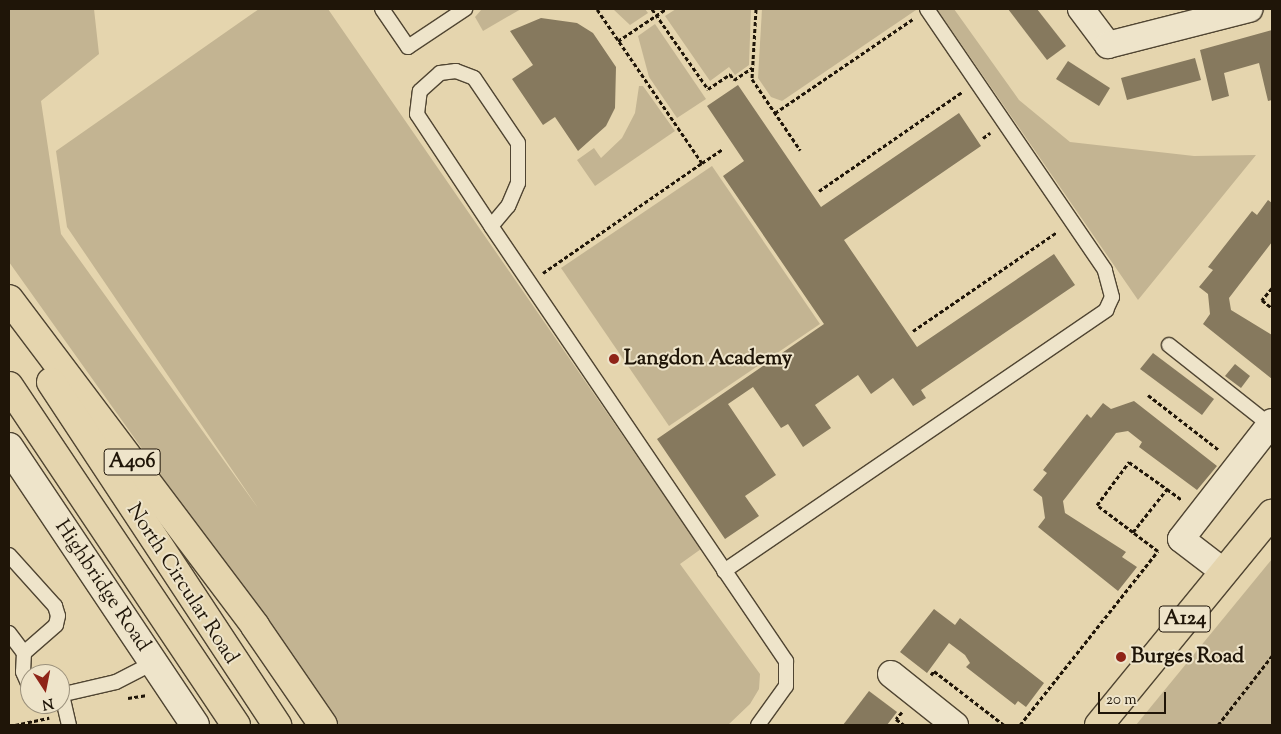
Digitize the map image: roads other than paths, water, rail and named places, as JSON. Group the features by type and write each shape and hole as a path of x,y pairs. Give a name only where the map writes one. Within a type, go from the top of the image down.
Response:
{"main road":[{"name":"A406","path":"9,299 255,626 323,725"},
{"name":"North Circular Road","path":"9,316 223,647 277,725"},
{"name":"North Circular Road","path":"9,386 236,725"},
{"name":"A124","path":"1099,725 1272,514"}],"street":[{"path":"1081,9 1108,45 1249,9"},
{"path":"1224,572 1181,539 1271,423"},
{"name":"Highbridge Road","path":"9,447 195,725"},
{"path":"891,674 954,725"}],"lane":[{"path":"382,9 408,47 464,9"},
{"path":"724,571 1106,310 1112,283 927,9"},
{"path":"492,226 508,206 518,183 518,143 474,78 456,71 440,73 420,91 417,114 492,226 710,542 724,571 786,661 786,686 758,725"},
{"path":"1168,345 1271,423"},
{"path":"9,555 55,606 58,616 56,625 24,653"},
{"path":"9,633 24,653 23,664"},
{"path":"70,693 116,682 153,663"}],"place":[{"name":"Langdon Academy","path":"614,359"},
{"name":"Burges Road","path":"1121,657"}]}
